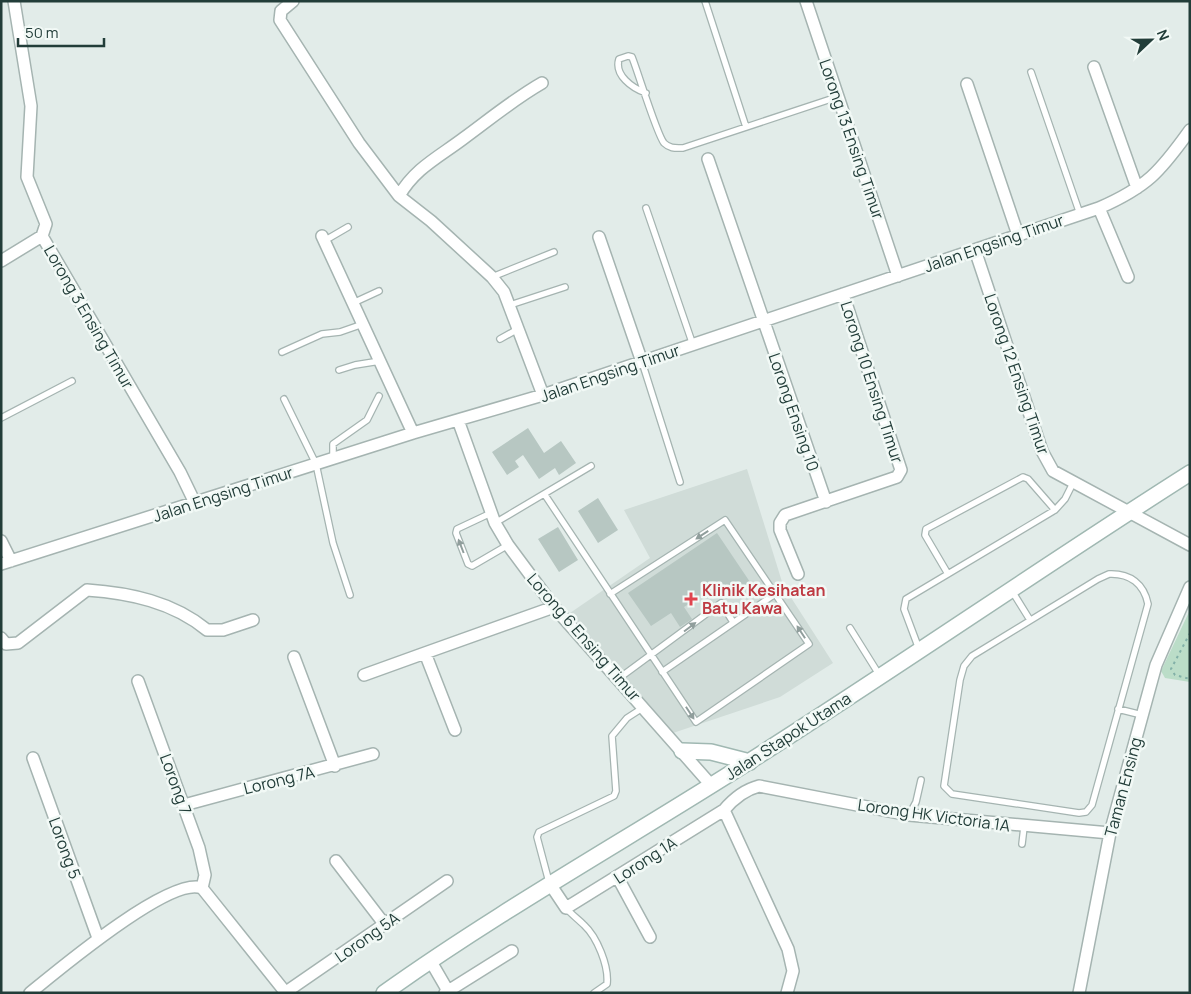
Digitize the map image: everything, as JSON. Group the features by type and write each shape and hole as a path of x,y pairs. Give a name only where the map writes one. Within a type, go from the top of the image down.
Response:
{"main road":[{"name":"Jalan Stapok Utama","path":"384,993 430,960 550,884 750,762 919,649 1190,473"},
{"path":"682,750 698,750 750,762"}],"street":[{"name":"Lorong 3 Ensing Timur","path":"14,1 31,106 27,178 46,224 42,236 180,472 195,503"},
{"name":"Lorong 13 Ensing Timur","path":"806,1 898,276"},
{"path":"288,3 282,11 280,20 358,143 399,196 430,221 492,277 504,292 543,396"},
{"path":"1094,67 1137,188"},
{"path":"399,196 406,184 425,164 464,139 514,100 542,83"},
{"path":"967,84 1018,235"},
{"name":"Jalan Engsing Timur","path":"6,563 413,433 543,396 1099,208 1137,188 1165,165 1190,130"},
{"name":"Lorong Ensing 10","path":"708,159 826,502"},
{"path":"1099,208 1128,277"},
{"path":"1,261 42,236"},
{"path":"599,237 642,362"},
{"path":"323,239 413,433"},
{"name":"Lorong 12 Ensing Timur","path":"975,250 1042,450 1053,471 1130,511"},
{"name":"Lorong 10 Ensing Timur","path":"826,502 897,477 901,470 843,294"},
{"name":"Lorong 6 Ensing Timur","path":"458,420 493,518 508,545 554,607 711,785"},
{"path":"798,574 780,530 780,522 785,515 826,502"},
{"path":"1130,511 1190,545"},
{"path":"1,541 6,563"},
{"name":"Taman Ensing","path":"1079,993 1110,833 1142,715 1156,666 1190,587"},
{"path":"1,638 6,644 18,643 87,590 150,599 195,620 207,630 223,630 253,620"},
{"path":"364,675 554,607"},
{"path":"425,653 455,730"},
{"path":"294,657 335,766"},
{"name":"Lorong 7","path":"138,681 184,805 204,868 202,888"},
{"name":"Lorong 7A","path":"184,805 374,754"},
{"name":"Lorong 5","path":"33,758 98,938"},
{"name":"Lorong HK Victoria 1A","path":"732,800 742,793 759,786 909,815 1024,827 1110,833"},
{"name":"Lorong 1A","path":"566,908 618,878 724,810 732,800"},
{"path":"724,810 788,950 793,971 787,993"},
{"path":"336,861 385,925"},
{"path":"618,878 650,937"},
{"name":"Lorong 5A","path":"286,993 447,881"},
{"path":"550,884 566,908"},
{"path":"30,993 98,938 155,902 187,887 202,888 286,993"},
{"path":"430,960 446,992 512,951"}],"lane":[{"path":"705,1 746,127"},
{"path":"646,93 634,89 622,76 617,64 619,58 632,57 646,93 664,143 672,148 683,148 837,96"},
{"path":"1030,72 1080,214"},
{"path":"646,208 693,345"},
{"path":"323,239 348,227"},
{"path":"492,277 554,252"},
{"path":"510,305 565,287"},
{"path":"353,303 379,291"},
{"path":"282,352 316,337 340,332 363,324"},
{"path":"500,339 518,329"},
{"path":"339,370 380,361"},
{"path":"642,362 680,482"},
{"path":"1,418 72,381"},
{"path":"333,459 333,444 367,420 379,396"},
{"path":"284,399 316,464 333,543 350,595"},
{"path":"508,545 472,566 468,564 456,533 457,529 493,518 545,495 591,466"},
{"path":"948,574 925,535 926,529 1023,477 1028,479 1055,510"},
{"path":"919,649 904,609 904,602 1055,510 1065,499 1073,483"},
{"path":"545,495 610,594 651,656 696,722 809,644 725,520 610,594"},
{"path":"1109,574 1120,574 1139,582 1146,592 1148,604 1092,805 1086,812 1079,813 952,794 944,786 960,680 964,666 972,656 1030,620 1109,574"},
{"path":"1011,589 1030,620"},
{"path":"662,672 775,594"},
{"path":"618,679 721,603 733,622"},
{"path":"850,628 880,676"},
{"path":"550,884 537,837 539,832 614,796 616,791 612,736 627,718 644,707"},
{"path":"1118,709 1142,715"},
{"path":"909,815 916,802 921,780"},
{"path":"1022,844 1024,827"},
{"path":"566,908 585,925 599,948 608,973 607,984 594,993"}],"path":[{"path":"1190,633 1172,669 1172,673 1190,679"},
{"path":"1179,681 1181,677"}],"shaded area":[{"name":"Klinik Kesihatan Batu Kawa","path":"747,469 783,585 833,663 780,697 673,733 570,613 650,558 624,510"}],"green space":[{"path":"1190,610 1190,682 1165,678 1161,671"}],"building":[{"path":"528,428 544,453 561,441 576,463 559,475 555,468 539,479 523,455 515,461 519,467 507,475 492,452"},
{"path":"598,498 618,530 598,543 578,511"},
{"path":"558,527 578,560 559,572 538,539"},
{"path":"717,533 750,582 731,594 727,587 713,596 709,591 684,607 692,619 680,627 671,613 651,626 628,593"}],"place":[{"name":"Klinik Kesihatan Batu Kawa","path":"691,599"}]}
